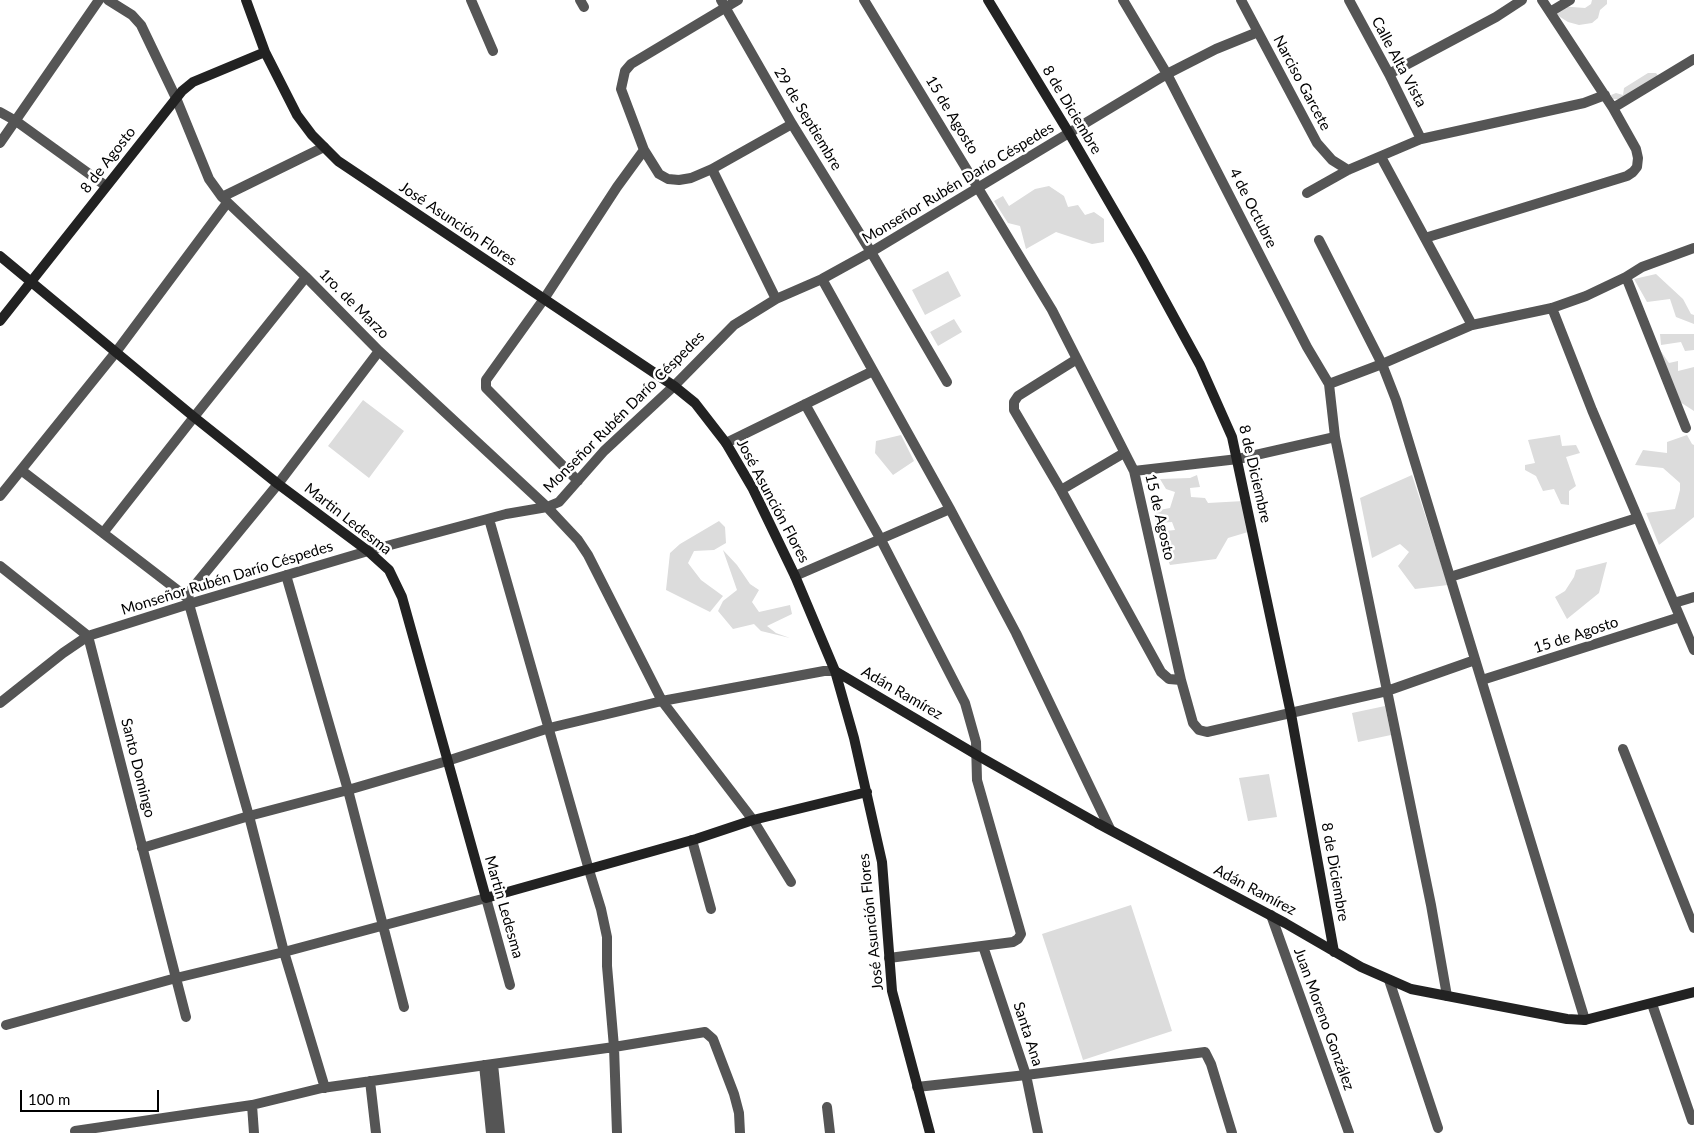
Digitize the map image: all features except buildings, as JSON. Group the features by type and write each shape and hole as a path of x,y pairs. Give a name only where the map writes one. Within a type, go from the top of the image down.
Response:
{"street":[{"path":"0,143 99,0"},
{"name":"1ro. de Marzo","path":"108,0 132,15 141,25 176,98 209,179 225,200 379,350 547,507 578,540 588,555 662,701 753,820 792,882"},
{"name":"José Asunción Flores","path":"246,0 265,52 297,115 312,135 338,161 353,173 674,386 696,403 726,442 753,489 796,576 835,671 867,792 882,862 892,991 930,1133"},
{"path":"471,0 493,51"},
{"path":"738,0 723,4 630,64 622,78 621,89 644,150 659,174 668,179 691,178 712,169 792,124"},
{"name":"15 de Agosto","path":"864,0 1052,310 1134,471 1181,680 1193,723 1199,730 1207,732 1387,691 1475,660"},
{"name":"8 de Diciembre","path":"988,0 1069,133 1141,258 1200,365 1225,418 1238,459 1291,714 1334,952"},
{"name":"4 de Octubre","path":"1123,0 1167,74 1302,339 1330,384 1335,437 1432,905 1447,996"},
{"name":"Narciso Garcete","path":"1241,0 1316,143 1332,160 1348,170"},
{"name":"Calle Alta Vista","path":"1349,0 1421,139"},
{"path":"1389,74 1496,17 1522,0"},
{"path":"1425,238 1627,176 1637,167 1636,149 1613,108 1542,0"},
{"path":"1550,12 1570,0"},
{"name":"29 de Septiembre","path":"723,4 792,124 871,252 947,382"},
{"name":"Monseñor Rubén Darío Céspedes","path":"0,703 63,653 88,636 189,601 368,551 489,519 547,507 559,502 604,451 674,386 723,334 734,325 776,299 822,279 871,252 1167,74 1216,49 1258,32"},
{"name":"8 de Agosto","path":"0,321 176,98 192,82 265,52"},
{"path":"1613,108 1694,59"},
{"path":"1307,193 1348,170 1421,139 1584,103 1605,95"},
{"path":"0,112 16,121 106,186"},
{"path":"0,496 116,352 225,200 324,147"},
{"path":"578,481 486,388 485,384 544,300 617,187 644,150"},
{"path":"1381,157 1472,325"},
{"path":"712,169 776,299"},
{"path":"1319,240 1382,364 1396,400 1585,1020"},
{"path":"1330,384 1472,325 1552,308 1586,296 1626,277 1642,267 1694,248"},
{"name":"Martin Ledesma","path":"0,256 278,484 368,551 389,570 402,597 510,985"},
{"path":"103,533 306,277"},
{"path":"1626,277 1686,428"},
{"path":"822,279 950,508 1016,633 1110,829"},
{"path":"1552,308 1592,410 1694,650"},
{"path":"325,1088 284,952 249,816 189,601 191,590 278,484 379,350"},
{"path":"1077,359 1018,396 1014,402 1014,410 1061,490 1160,672 1169,679 1181,680"},
{"path":"726,442 873,371"},
{"path":"805,404 880,538 965,703 974,731 978,755 978,780 1021,934 1013,942 889,958"},
{"path":"1134,471 1238,459 1335,437"},
{"path":"1061,490 1124,453"},
{"path":"21,470 189,601"},
{"path":"796,576 950,508"},
{"path":"1450,577 1637,518"},
{"path":"489,519 601,909 607,937 617,1133"},
{"path":"0,566 88,636"},
{"path":"286,575 348,790 404,1008"},
{"path":"1674,603 1694,597"},
{"name":"15 de Agosto","path":"1482,680 1680,617"},
{"name":"Santo Domingo","path":"88,636 186,1017"},
{"path":"142,848 447,761 549,728 662,701 824,671 835,671"},
{"name":"Adán Ramírez","path":"835,671 978,755 1110,829 1272,915 1361,967 1411,989 1567,1020 1585,1020 1694,992"},
{"path":"1623,749 1694,928"},
{"path":"6,1025 176,978 383,926 589,870 753,820 867,792"},
{"path":"692,840 711,909"},
{"name":"Juan Moreno González","path":"1272,915 1349,1133"},
{"name":"Santa Ana","path":"982,946 1026,1075 1038,1133"},
{"path":"1390,980 1438,1128"},
{"path":"1652,1004 1692,1120"},
{"path":"75,1131 252,1105 325,1088 614,1047 705,1032 713,1039 734,1094 739,1113 740,1133"},
{"path":"917,1087 1205,1052 1211,1064 1232,1133"},
{"path":"489,1065 491,1133"},
{"path":"489,1065 500,1133"},
{"path":"370,1081 376,1133"},
{"path":"252,1105 254,1133"},
{"path":"827,1107 830,1133"}],"shaded area":[{"path":"1592,0 1607,0 1607,4 1600,10 1598,18 1592,23 1579,25 1568,22 1557,15 1556,9 1559,6 1585,8 1591,4"},
{"path":"1648,73 1656,73 1660,78 1634,100 1613,99 1611,95 1616,93 1623,95 1624,88"},
{"path":"1049,186 1064,196 1068,207 1078,205 1085,215 1094,212 1104,219 1104,242 1092,244 1056,232 1026,249 1020,226 1008,223 994,201 1003,196 1009,206 1035,189"},
{"path":"948,271 961,296 925,315 912,290"},
{"path":"1656,274 1683,299 1691,314 1694,315 1694,324 1676,317 1670,299 1647,302 1634,279"},
{"path":"954,319 962,332 938,346 930,332"},
{"path":"1660,334 1694,334 1694,350 1685,351 1681,342 1661,345"},
{"path":"1653,340 1669,363 1678,361 1678,371 1694,367 1694,411 1677,400"},
{"path":"363,400 404,431 369,478 328,446"},
{"path":"901,435 914,461 893,475 875,453 876,441"},
{"path":"1560,435 1562,446 1576,445 1580,453 1566,457 1576,486 1569,491 1569,505 1561,504 1554,489 1543,491 1536,476 1525,470 1525,465 1535,463 1528,440"},
{"path":"1687,435 1694,445 1694,517 1659,545 1646,513 1675,509 1680,483 1663,468 1635,465 1643,450 1667,453 1667,442"},
{"path":"1197,475 1200,487 1190,488 1191,497 1205,498 1208,503 1244,501 1248,532 1228,538 1216,559 1170,565 1156,532 1175,530 1172,522 1156,523 1154,511 1170,508 1175,492 1166,489 1160,479 1190,478"},
{"path":"1412,475 1448,585 1415,589 1398,566 1409,552 1400,544 1372,558 1360,498"},
{"path":"719,521 725,527 726,543 714,550 694,551 688,563 701,580 723,596 710,612 666,590 670,553 680,544"},
{"path":"723,550 737,565 750,584 759,590 752,602 759,612 790,605 792,614 767,626 776,633 790,638 761,631 754,624 733,629 718,611 723,601 737,590"},
{"path":"1607,562 1599,593 1567,619 1555,597 1565,591 1576,570"},
{"path":"1385,706 1391,735 1358,742 1352,713"},
{"path":"1269,774 1277,817 1248,821 1239,778"},
{"path":"1131,905 1172,1031 1083,1060 1042,934"}]}
